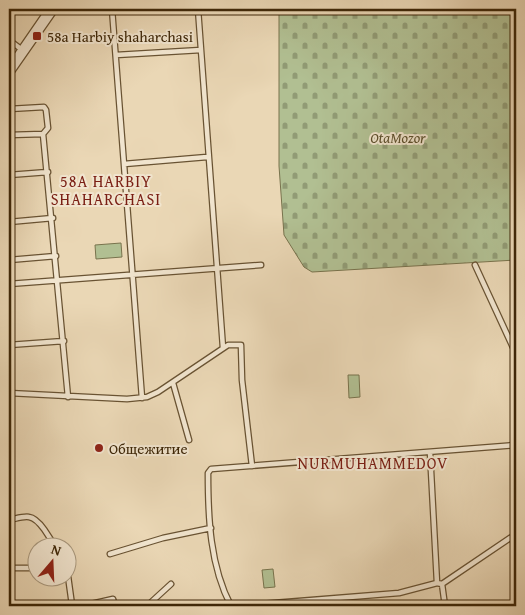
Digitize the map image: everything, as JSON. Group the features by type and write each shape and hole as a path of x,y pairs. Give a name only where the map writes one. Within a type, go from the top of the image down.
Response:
{"street":[{"path":"9,66 49,9"},
{"path":"9,75 55,9"},
{"path":"112,9 142,398"},
{"path":"198,9 223,348"},
{"path":"9,40 21,49"},
{"path":"116,55 201,50"},
{"path":"9,109 44,107 46,110 48,128 43,134 68,396"},
{"path":"9,135 43,134"},
{"path":"124,164 208,157"},
{"path":"9,175 48,172"},
{"path":"9,222 52,218"},
{"path":"9,260 56,256"},
{"path":"9,284 261,265"},
{"path":"475,265 516,354"},
{"path":"9,345 64,341"},
{"path":"9,393 127,399 142,398 155,394 223,348 232,344 241,344 242,380 252,466"},
{"path":"173,382 189,440"},
{"path":"231,606 222,588 214,553 208,505 208,473 211,469 516,445"},
{"path":"430,452 440,584 445,606"},
{"path":"9,520 29,517 47,532 50,538"},
{"path":"110,554 163,538 211,528"},
{"path":"237,606 399,593 440,584 516,534"},
{"path":"9,568 28,568"},
{"path":"147,606 172,584"},
{"path":"70,588 72,605 74,606"},
{"path":"82,606 113,599 115,606"}],"green space":[{"name":"OtaMozor","path":"279,9 516,9 516,260 312,272 304,267 284,235 279,166"},
{"path":"121,243 122,257 96,259 95,245"},
{"path":"348,375 359,375 360,397 349,398"},
{"path":"273,569 275,587 264,588 262,570"}],"place":[{"name":"58a Harbiy shaharchasi","path":"37,36"},
{"name":"Общежитие","path":"99,448"}],"district":[{"name":"58A HARBIY SHAHARCHASI","path":"106,190"},
{"name":"NURMUHAMMEDOV","path":"373,463"}]}
